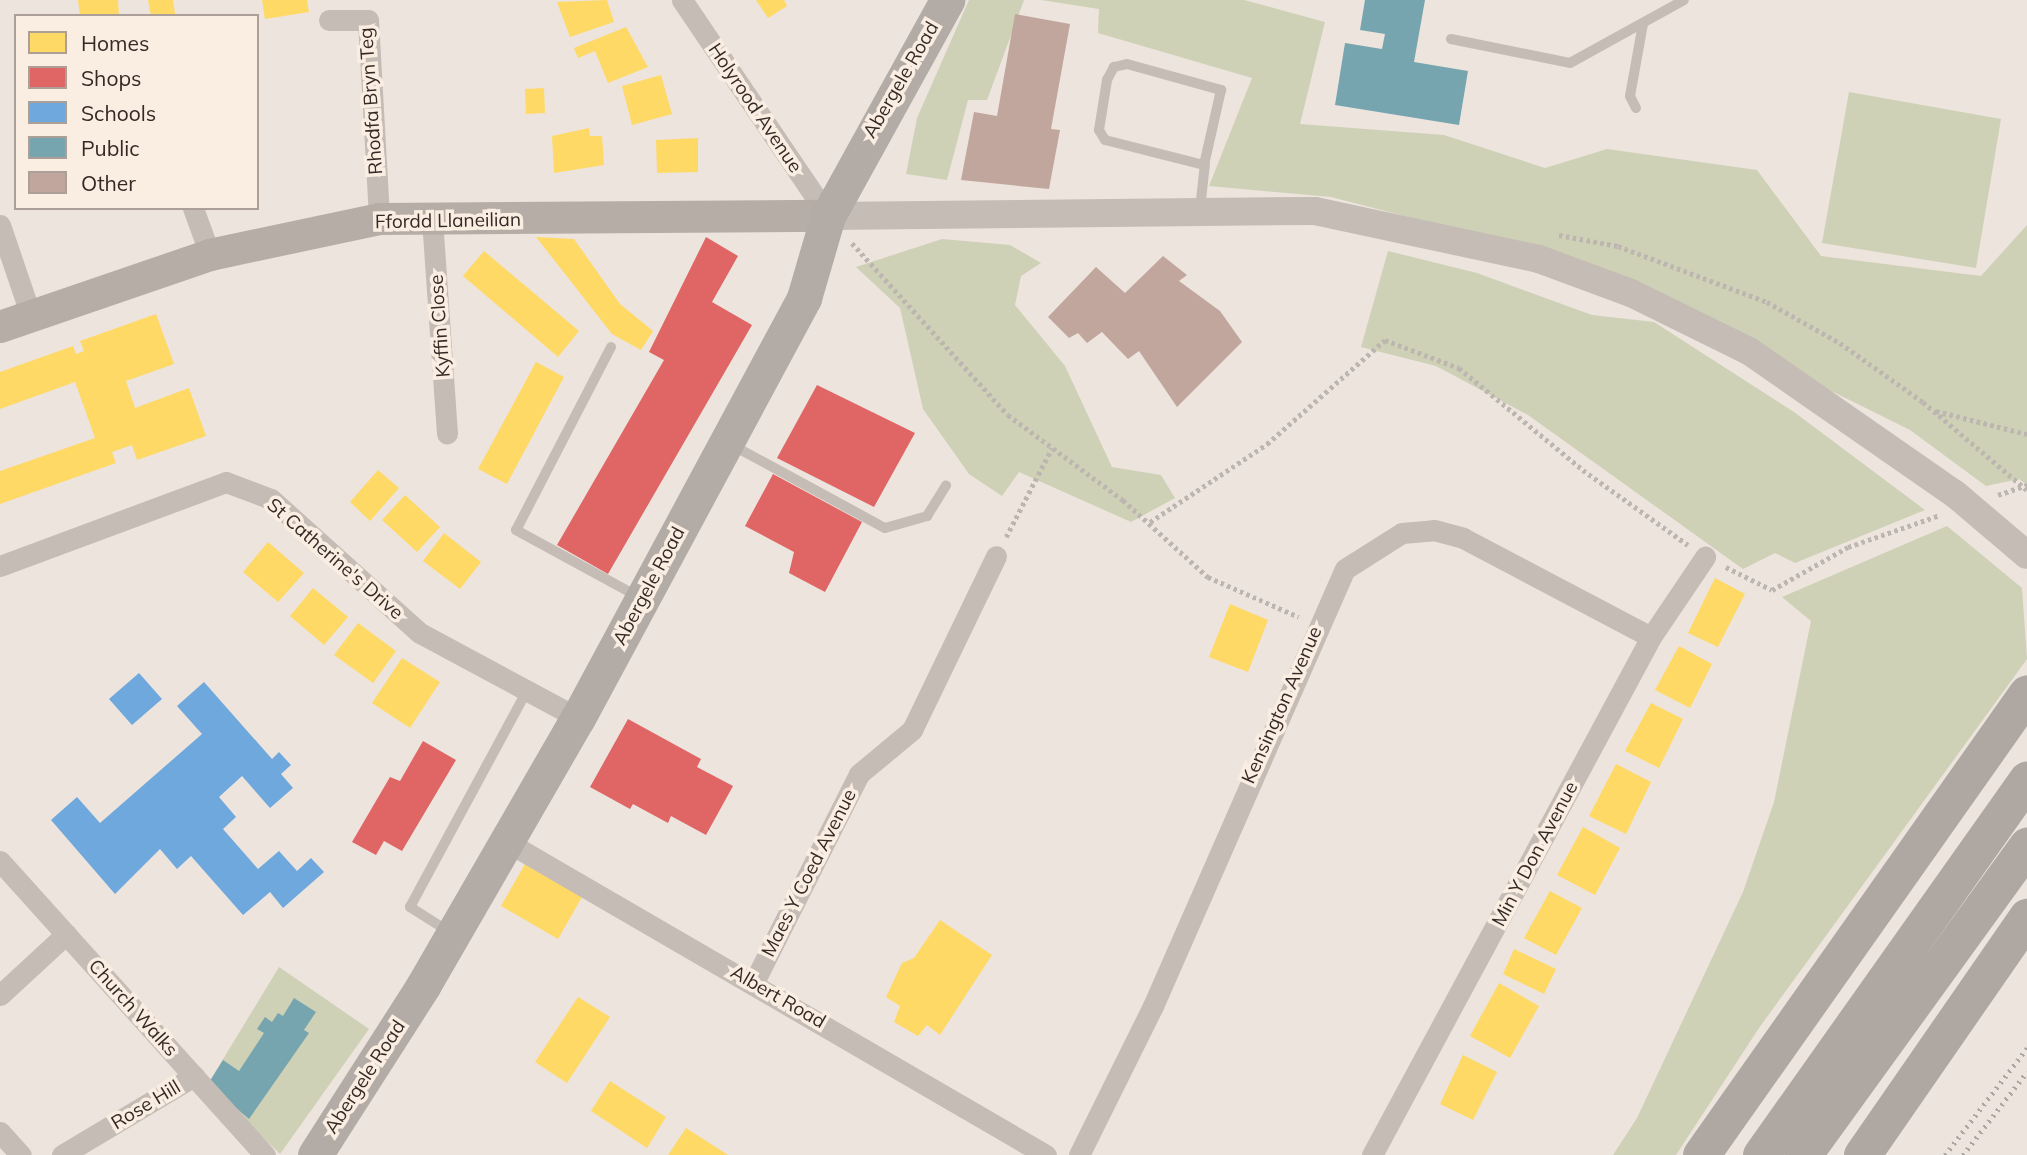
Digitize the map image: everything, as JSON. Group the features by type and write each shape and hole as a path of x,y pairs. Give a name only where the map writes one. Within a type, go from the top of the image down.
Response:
{"highway":[{"path":"1701,1155 2027,693"},
{"path":"1761,1155 2027,780"},
{"path":"1803,1155 2027,845"},
{"path":"1862,1155 2027,917"}],"main road":[{"name":"Abergele Road","path":"315,1155 509,843 578,718 804,298 828,216 947,0"},
{"name":"Ffordd Llaneilian","path":"0,327 210,255 379,219 828,216"}],"street":[{"name":"Holyrood Avenue","path":"682,0 828,216"},
{"name":"Rhodfa Bryn Teg","path":"329,20 368,20 379,219"},
{"path":"828,216 1200,208 1315,211 1460,238 1631,293 1695,321 1816,393 2027,555"},
{"path":"194,210 210,255"},
{"name":"Kyffin Close","path":"432,219 447,433"},
{"path":"0,225 31,316"},
{"name":"St Catherine's Drive","path":"0,566 226,482 271,499 420,633 578,718"},
{"name":"Kensington Avenue","path":"1079,1155 1153,1006 1317,625 1345,569 1370,548 1402,533 1434,530 1463,538 1651,638"},
{"name":"Maes Y Coed Avenue","path":"754,982 859,774 912,730 996,556"},
{"name":"Min Y Don Avenue","path":"1372,1155 1651,638 1705,557"},
{"name":"Albert Road","path":"509,843 754,982 1045,1155"},
{"name":"Church Walks","path":"0,861 265,1155"},
{"path":"0,995 66,934"},
{"name":"Rose Hill","path":"62,1155 194,1076"},
{"path":"0,1132 21,1155"}],"lane":[{"path":"1451,39 1570,63 1684,0"},
{"path":"1636,107 1630,96 1643,24"},
{"path":"1200,208 1205,164 1221,90 1127,64 1114,67 1099,130 1105,140 1205,164"},
{"path":"611,347 516,530 642,599"},
{"path":"727,442 885,528 927,516 946,486"},
{"path":"453,935 410,907 527,691"}],"path":[{"path":"828,216 1008,415 1150,522 1208,577 1317,625"},
{"path":"1150,522 1267,444 1385,340 1459,368 1583,470 1705,557 1772,590 1849,547"},
{"path":"1933,410 2027,434"},
{"path":"996,556 1052,447"}],"green space":[{"path":"969,0 1024,0 987,100 968,100 947,180 906,174 917,118"},
{"path":"1041,0 1244,0 1325,22 1300,124 1444,135 1545,168 1607,149 1757,170 1821,256 1981,276 2027,225 2027,485 2019,479 1986,486 1910,430 1560,256 1331,197 1209,186 1252,78 1098,33 1099,9"},
{"path":"1849,92 2001,119 1976,268 1822,243"},
{"path":"942,239 1010,245 1041,263 1021,276 1015,305 1065,366 1112,467 1161,475 1175,498 1131,522 1019,472 1002,496 969,474 923,409 900,308 856,267"},
{"path":"1388,251 1477,273 1592,315 1654,322 1794,412 1925,510 1795,563 1775,553 1743,569 1528,415 1436,366 1361,347"},
{"path":"1947,526 2022,588 2027,659 1759,1028 1676,1155 1613,1155 1637,1118 1743,892 1774,802 1811,621 1782,597"},
{"path":"279,967 369,1029 280,1154 208,1084"}],"building: Homes":[{"path":"78,0 118,0 119,14 80,14"},
{"path":"148,0 173,0 175,14 151,14"},
{"path":"262,0 307,0 309,12 265,19"},
{"path":"607,0 614,22 570,37 557,2"},
{"path":"756,0 784,0 787,6 768,18"},
{"path":"626,27 648,67 608,83 595,51 578,58 574,48"},
{"path":"661,75 672,114 632,125 622,86"},
{"path":"544,88 545,113 526,114 525,89"},
{"path":"589,128 590,136 602,136 604,165 554,173 552,136"},
{"path":"698,138 698,172 657,173 656,140"},
{"path":"536,237 574,239 620,304 653,331 641,350 612,334"},
{"path":"484,251 579,331 558,357 463,276"},
{"path":"156,314 174,364 126,381 135,408 189,388 206,436 137,460 132,445 112,452 116,463 0,504 0,471 95,438 75,382 0,409 0,372 73,346 76,354 84,351 80,341"},
{"path":"536,362 564,377 507,484 478,469"},
{"path":"378,470 399,488 370,521 350,502"},
{"path":"405,495 440,527 417,552 382,520"},
{"path":"444,533 481,562 460,589 423,561"},
{"path":"268,542 304,573 278,602 243,572"},
{"path":"1715,578 1745,594 1718,647 1688,633"},
{"path":"313,588 348,617 324,645 290,616"},
{"path":"1230,604 1268,620 1248,672 1209,657"},
{"path":"358,623 396,651 373,683 334,655"},
{"path":"1679,646 1712,664 1690,708 1655,690"},
{"path":"402,658 440,682 410,728 372,703"},
{"path":"1651,703 1683,719 1659,768 1625,751"},
{"path":"1616,764 1651,782 1626,834 1589,816"},
{"path":"1583,827 1620,848 1595,895 1557,875"},
{"path":"525,864 582,897 558,939 501,906"},
{"path":"1550,891 1582,908 1556,955 1524,938"},
{"path":"940,920 992,955 940,1035 927,1025 918,1036 894,1022 900,1006 886,997 902,963 914,958"},
{"path":"1514,949 1556,969 1544,994 1503,974"},
{"path":"1499,983 1539,1006 1510,1058 1470,1036"},
{"path":"578,997 610,1017 567,1083 535,1062"},
{"path":"1463,1055 1497,1072 1473,1120 1440,1104"},
{"path":"610,1081 666,1117 647,1148 591,1111"},
{"path":"686,1128 728,1155 668,1155"}],"building: Shops":[{"path":"706,237 738,256 712,302 752,325 608,574 557,545 664,360 649,352"},
{"path":"817,385 915,433 874,507 777,458"},
{"path":"773,474 862,522 825,592 789,573 794,552 745,526"},
{"path":"628,719 701,759 697,767 733,786 706,835 671,816 668,823 633,804 630,809 590,787"},
{"path":"423,741 456,760 402,851 384,841 376,855 352,842 390,777 400,781"}],"building: Schools":[{"path":"139,673 162,699 132,725 109,699"},
{"path":"204,682 272,759 279,752 291,765 281,774 293,788 270,808 242,776 219,797 236,817 223,829 258,869 279,851 297,871 311,858 324,872 283,908 270,892 243,915 191,856 177,869 160,849 115,894 51,820 77,797 100,823 202,734 177,706"}],"building: Public":[{"path":"1365,0 1425,0 1414,62 1468,71 1459,125 1335,105 1345,43 1382,49 1385,34 1360,30"},
{"path":"294,998 316,1012 304,1030 309,1033 249,1119 208,1084 223,1060 239,1071 264,1033 257,1029 265,1017 272,1022 278,1013 283,1016"}],"building: Other":[{"path":"1015,14 1070,24 1051,129 1060,130 1049,189 961,180 974,112 997,116"},
{"path":"1163,256 1187,275 1179,281 1220,311 1242,342 1177,407 1139,351 1128,359 1102,332 1087,343 1078,333 1069,338 1048,317 1096,267 1125,293"}],"railway":[{"path":"1945,1155 2027,1048"},
{"path":"1963,1155 2027,1072"}]}
